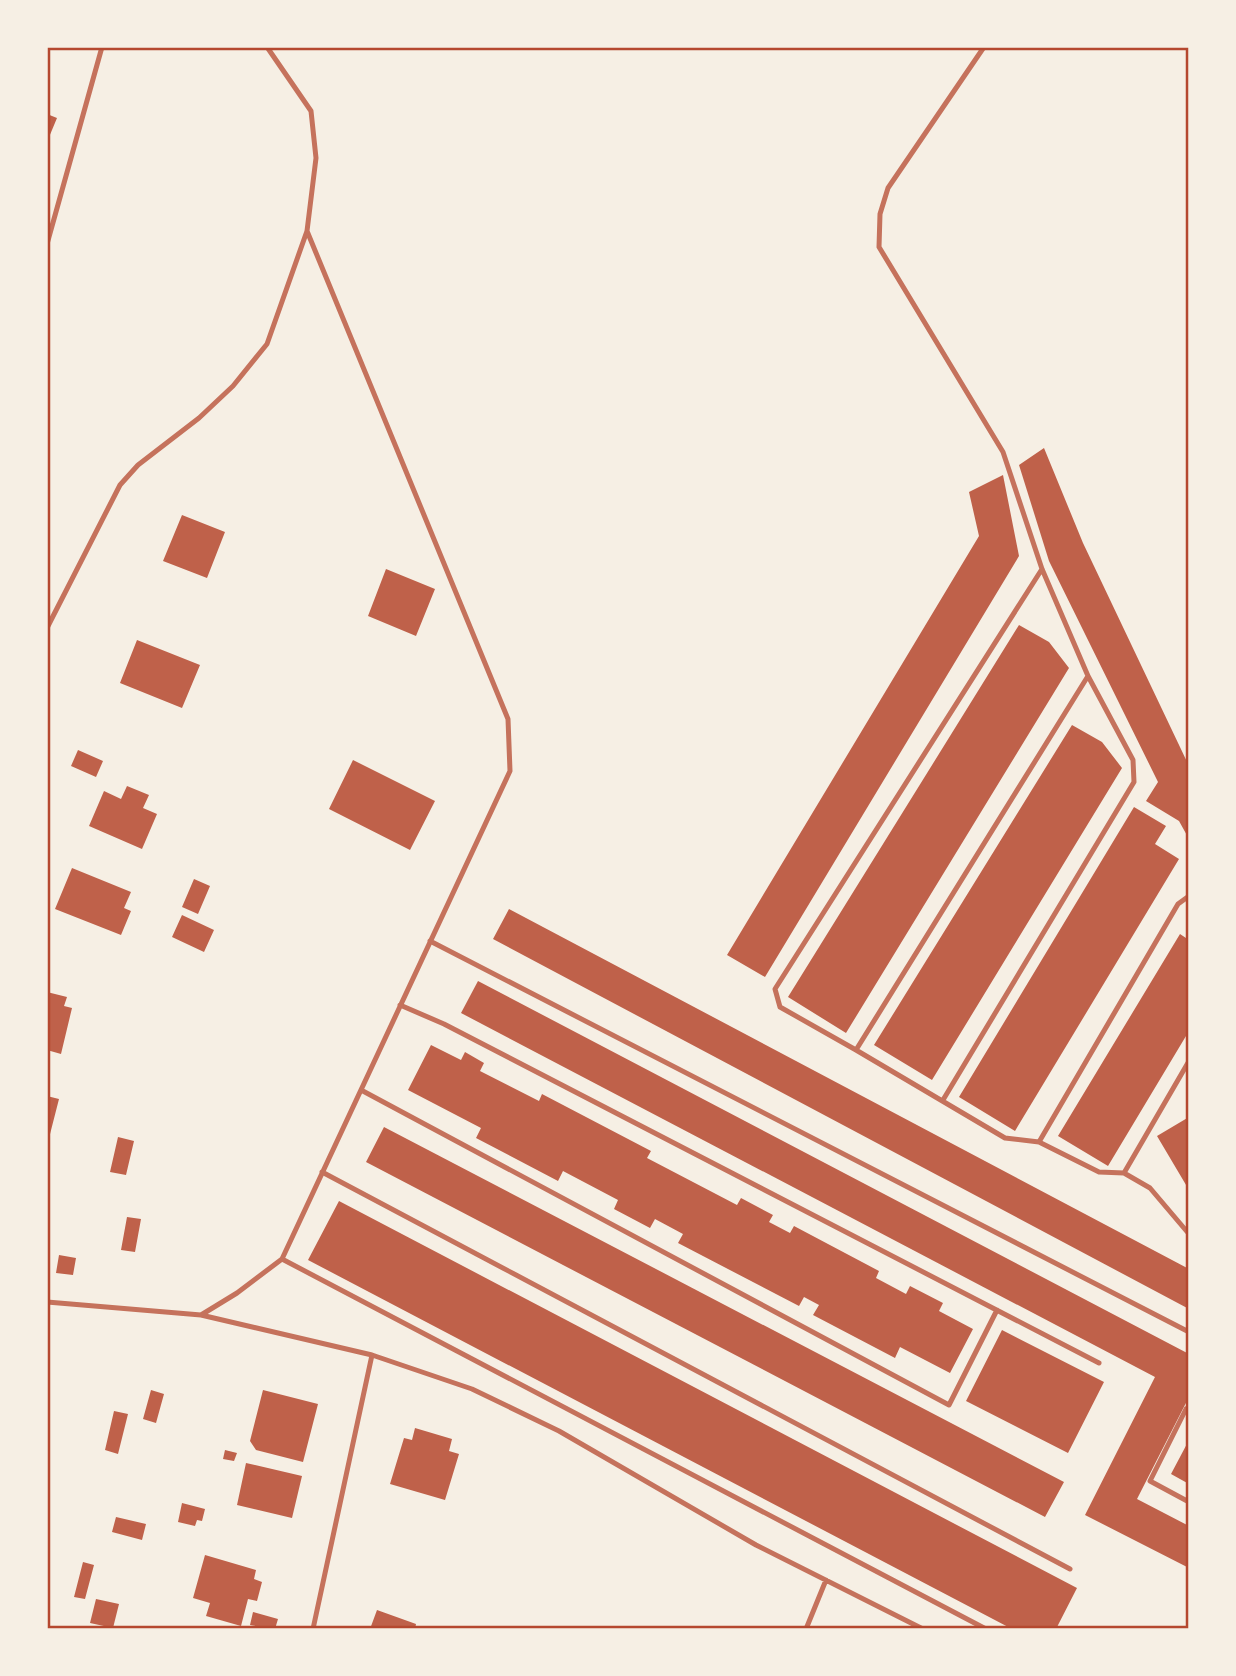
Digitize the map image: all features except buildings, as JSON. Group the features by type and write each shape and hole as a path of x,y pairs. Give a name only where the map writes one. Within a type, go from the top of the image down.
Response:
{"lane":[{"path":"47,244 102,47"},
{"path":"47,628 120,485 138,465 199,418 233,386 267,344 307,231 316,158 311,111 267,47"},
{"path":"943,1100 1134,782 1133,760 1088,676 1042,569 1003,452 879,247 880,214 888,188 984,47"},
{"path":"201,1315 237,1293 282,1259 510,771 509,719 307,231"},
{"path":"1042,569 775,989 779,1007 943,1100 1004,1138 1039,1142 1099,1172 1124,1173 1150,1188 1189,1234"},
{"path":"856,1050 1088,676"},
{"path":"1039,1142 1178,904 1189,895"},
{"path":"430,941 1189,1332"},
{"path":"400,1005 444,1024 1099,1363"},
{"path":"1124,1173 1189,1061"},
{"path":"1181,1071 1189,1076"},
{"path":"361,1090 949,1405 997,1310"},
{"path":"322,1172 1070,1569"},
{"path":"282,1259 986,1629"},
{"path":"47,1303 201,1315 372,1355 472,1389 559,1430 756,1545 923,1629"},
{"path":"313,1629 372,1355"},
{"path":"1189,1411 1186,1409 1150,1481 1189,1502"},
{"path":"806,1629 826,1580"}]}
